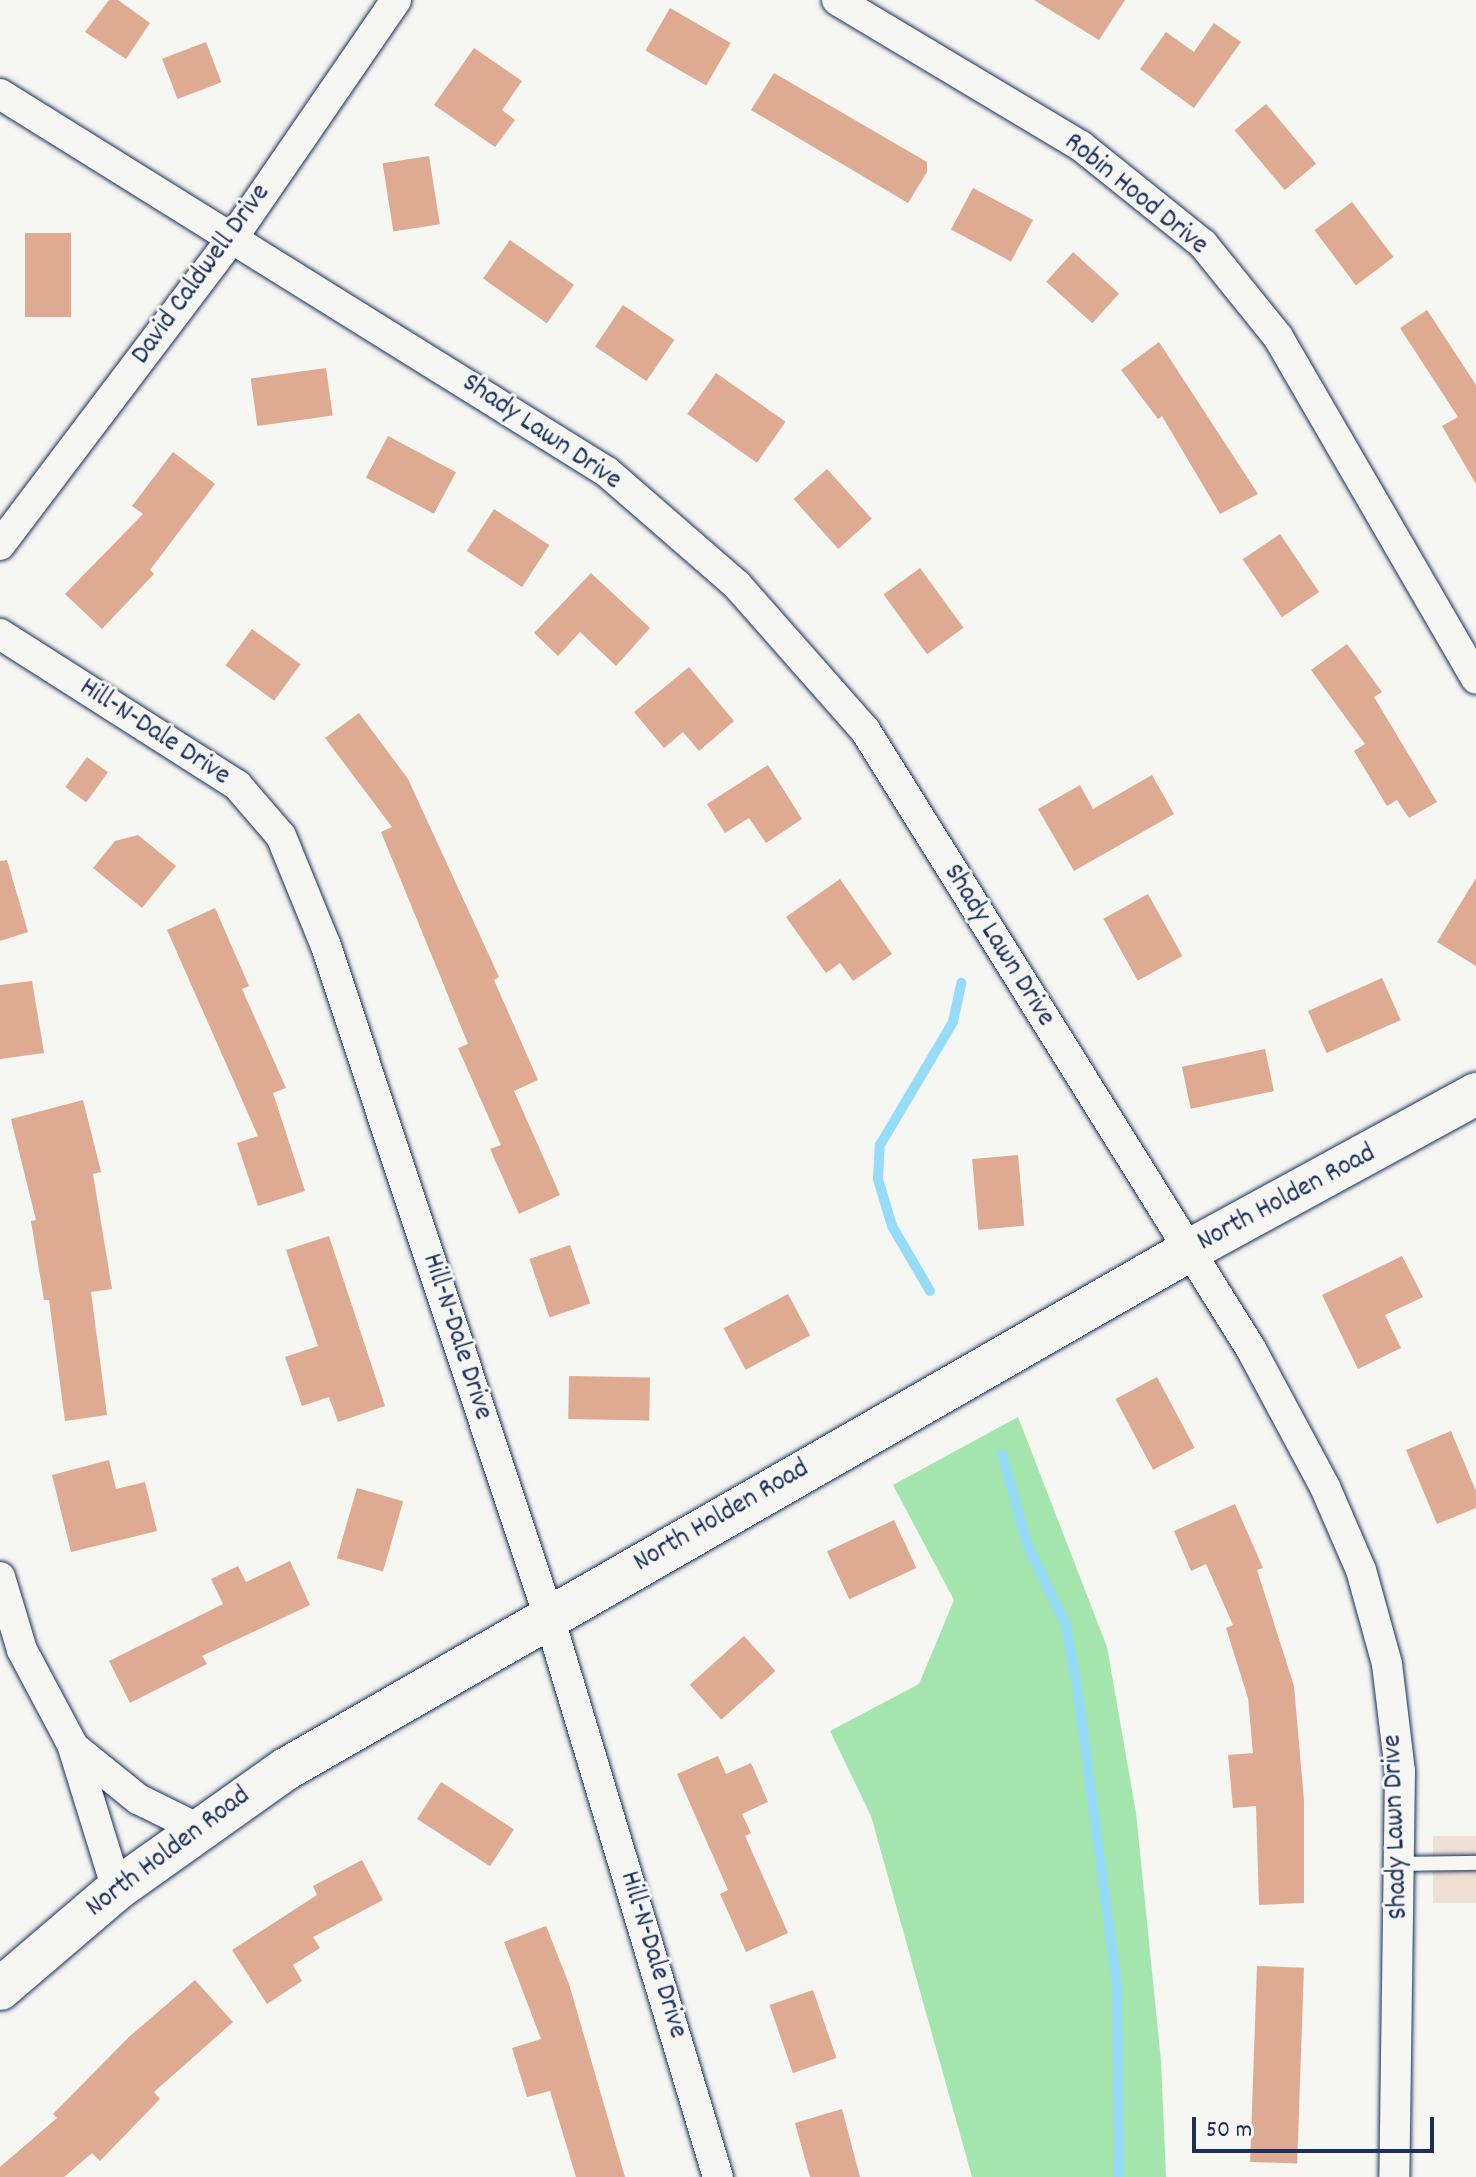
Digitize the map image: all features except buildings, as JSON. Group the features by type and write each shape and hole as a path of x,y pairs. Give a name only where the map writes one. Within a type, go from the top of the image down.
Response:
{"main road":[{"name":"North Holden Road","path":"0,1989 117,1889 197,1828 299,1761 1190,1250 1476,1094"}],"street":[{"name":"David Caldwell Drive","path":"0,545 234,236 396,0"},
{"name":"Robin Hood Drive","path":"837,0 1081,146 1203,244 1278,337 1476,679"},
{"name":"Shady Lawn Drive","path":"0,94 234,236 607,472 737,585 865,730 1190,1250 1318,1473 1361,1570 1387,1664 1400,1771 1394,2177"},
{"name":"Hill-N-Dale Drive","path":"0,634 237,785 281,836 326,946 549,1617 718,2177"},
{"path":"0,1577 22,1650 72,1744 117,1889"},
{"path":"72,1744 138,1799 197,1828"}],"lane":[{"path":"1401,1864 1476,1863"}],"shaded area":[{"path":"1433,1836 1476,1836 1476,1903 1433,1903"}],"green space":[{"path":"1018,1417 1107,1647 1136,1813 1161,2061 1166,2177 972,2177 871,1816 830,1731 919,1684 954,1600 893,1485"}],"waterway":[{"path":"930,1291 892,1226 878,1179 880,1145 953,1022 961,983"},
{"path":"1002,1454 1028,1547 1066,1625 1078,1694 1117,1985 1119,2177"}]}
